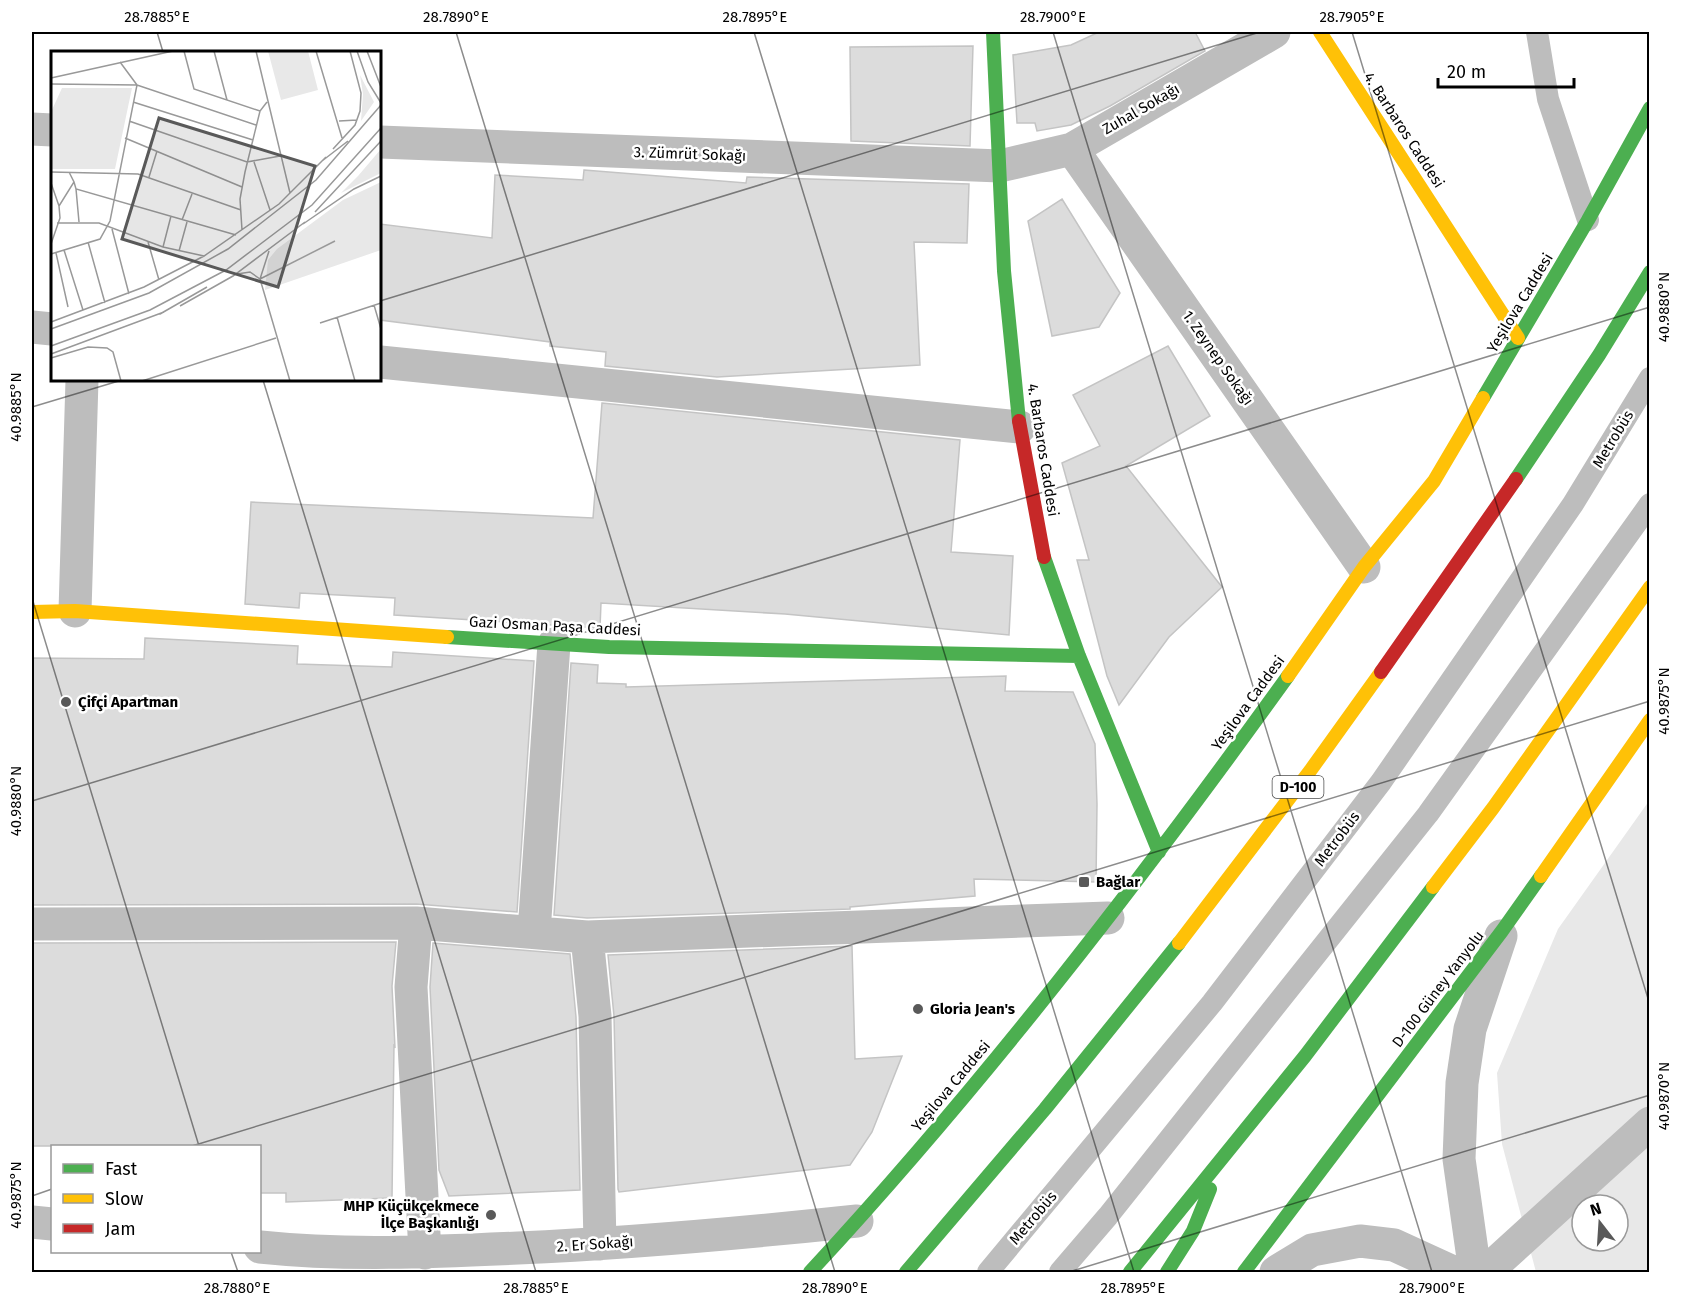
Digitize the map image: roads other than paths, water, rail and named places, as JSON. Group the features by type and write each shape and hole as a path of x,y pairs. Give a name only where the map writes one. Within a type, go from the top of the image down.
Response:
{"main road":[{"name":"4. Barbaros Caddesi","path":"993,32 1004,271 1020,426 1043,553 1078,656 1159,852"},
{"name":"4. Barbaros Caddesi","path":"1320,32 1518,338"},
{"name":"Yeşilova Caddesi","path":"810,1272 989,1068 1108,918 1320,632 1364,567 1434,481 1588,220 1650,108"},
{"name":"D-100","path":"906,1272 1074,1076 1208,909 1349,719 1493,514 1650,272"},
{"path":"1130,1272 1305,1056 1493,808 1650,587"},
{"name":"Gazi Osman Paşa Caddesi","path":"32,612 75,611 554,644 1078,656"},
{"name":"D-100 Güney Yanyolu","path":"1244,1272 1503,931 1650,720"},
{"path":"1167,1272 1193,1231 1221,1160"}],"street":[{"name":"Zuhal Sokağı","path":"1000,166 1072,149 1274,32"},
{"path":"32,129 51,130"},
{"name":"3. Zümrüt Sokağı","path":"381,142 1000,166"},
{"name":"1. Zeynep Sokağı","path":"1072,149 1364,567"},
{"path":"32,327 51,329"},
{"path":"381,362 1020,426"},
{"path":"75,611 82,381"},
{"path":"534,932 554,644"},
{"path":"32,924 416,923 587,937 1108,918"},
{"path":"416,923 411,987 424,1253"},
{"path":"1475,1272 1459,1159 1462,1083 1470,1029 1503,931"},
{"path":"587,937 595,1016 600,1244"},
{"path":"1486,1272 1650,1123"},
{"name":"2. Er Sokağı","path":"270,1255 311,1251 424,1253 600,1244 857,1221"},
{"path":"32,1222 51,1224"},
{"path":"1276,1272 1312,1250 1360,1241 1394,1245 1453,1272"}],"lane":[{"path":"1537,32 1548,99 1588,220"},
{"name":"Metrobüs","path":"988,1272 1212,1004 1381,782 1573,504 1650,378"},
{"path":"1060,1272 1116,1207 1428,814 1650,504"}],"place":[{"name":"Çifçi Apartman","path":"66,702"},
{"name":"Bağlar","path":"1084,882"},
{"name":"Gloria Jean's","path":"918,1009"},
{"name":"MHP Küçükçekmece İlçe Başkanlığı","path":"491,1215"}]}
